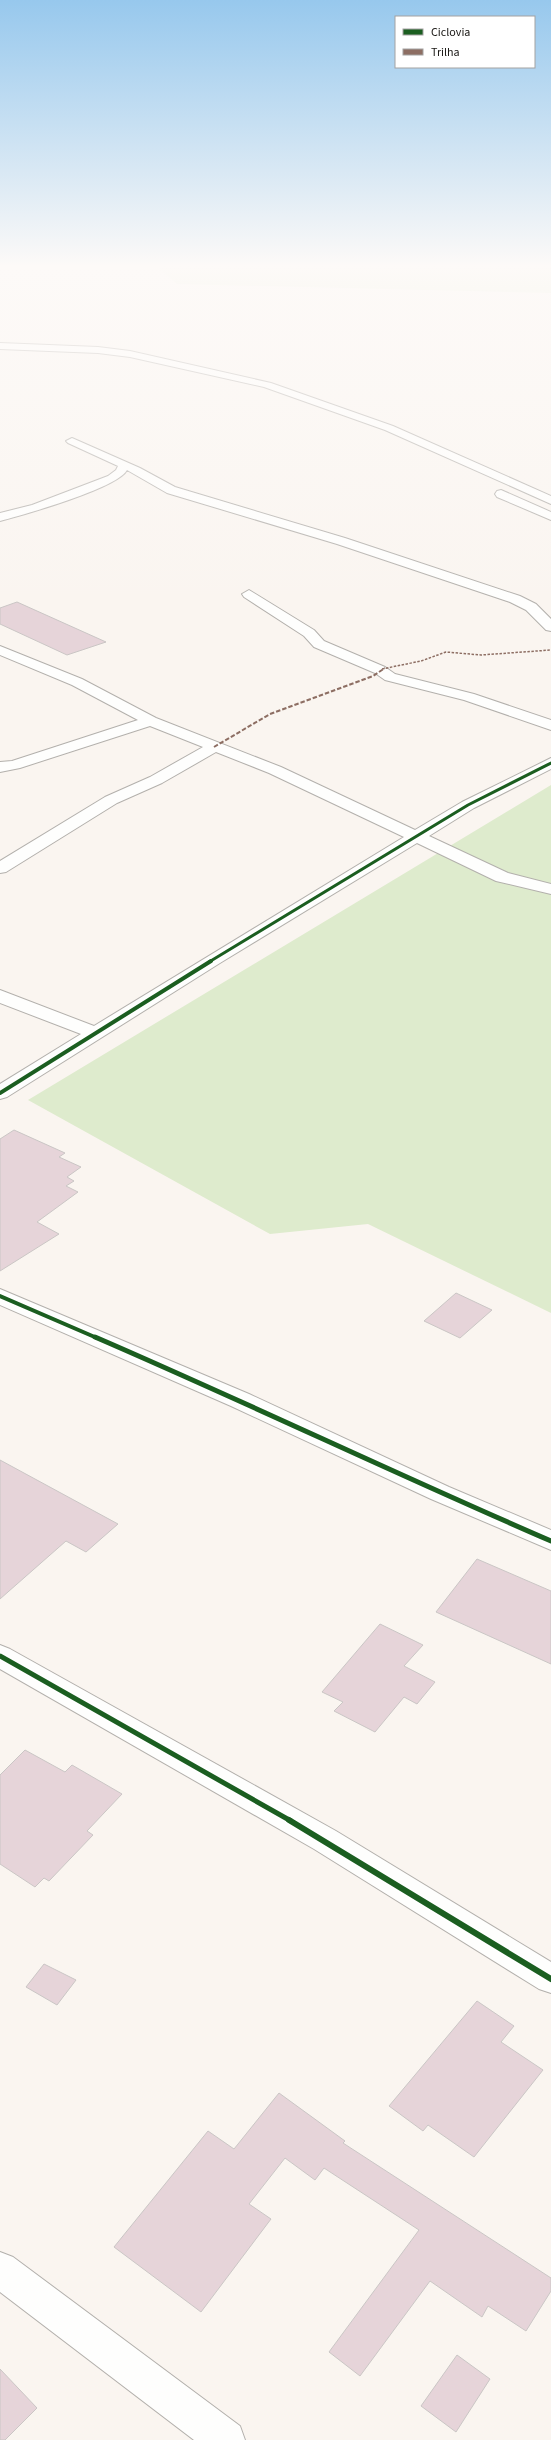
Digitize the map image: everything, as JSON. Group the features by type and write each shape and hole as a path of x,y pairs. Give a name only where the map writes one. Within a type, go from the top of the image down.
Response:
{"street":[{"path":"235,378 267,385 389,428 551,500"},
{"path":"72,441 124,465 171,490 341,541 515,599 531,607 551,627"},
{"path":"0,517 36,508 112,478 121,472 124,465"},
{"path":"488,488 551,516"},
{"path":"249,594 309,632 319,644 380,670 390,677 469,697 551,724"},
{"path":"0,650 77,682 151,721 275,770 502,877 551,889"},
{"path":"0,767 14,765 151,721"},
{"path":"0,868 111,800 156,780 214,747"},
{"path":"0,1093 95,1033 418,837 468,805 551,763"},
{"path":"523,776 551,780"},
{"path":"0,996 95,1033"},
{"path":"0,1296 240,1400 440,1493 551,1541"},
{"path":"0,1656 324,1840 551,1979"},
{"path":"0,2270 226,2440"}],"green space":[{"path":"551,785 551,1313 368,1224 270,1234 28,1100"}],"building":[{"path":"17,602 106,642 67,655 0,624 0,608"},
{"path":"14,1130 65,1153 59,1157 81,1167 67,1177 74,1181 66,1186 78,1192 37,1222 59,1234 0,1271 0,1139"},
{"path":"456,1293 492,1310 460,1338 424,1321"},
{"path":"0,1460 118,1524 86,1552 66,1541 0,1599"},
{"path":"477,1559 551,1591 551,1664 436,1612"},
{"path":"380,1624 423,1645 404,1666 435,1682 417,1704 404,1697 375,1732 334,1711 343,1702 322,1692"},
{"path":"25,1750 65,1772 72,1765 122,1794 87,1831 93,1835 49,1881 44,1878 35,1887 0,1864 0,1775"},
{"path":"44,1964 76,1980 57,2005 26,1987"},
{"path":"477,2001 514,2026 501,2042 543,2070 474,2157 428,2125 423,2131 389,2106"},
{"path":"279,2093 345,2141 343,2143 551,2278 551,2291 526,2331 488,2306 482,2317 430,2281 360,2376 329,2352 419,2230 324,2168 315,2180 285,2158 249,2204 271,2219 201,2312 114,2247 208,2131 234,2149"},
{"path":"457,2355 490,2379 456,2432 421,2406"},
{"path":"0,2369 37,2408 5,2440 0,2440"}],"marked path":[{"path":"214,747 232,735 270,714 311,697 373,676 380,670 393,666 421,661 446,652 481,655 551,650"}],"cycle path":[{"path":"0,1093 214,959 468,805 551,763"},
{"path":"0,1296 240,1400 440,1493 551,1541"},
{"path":"0,1656 325,1840 551,1979"}]}
